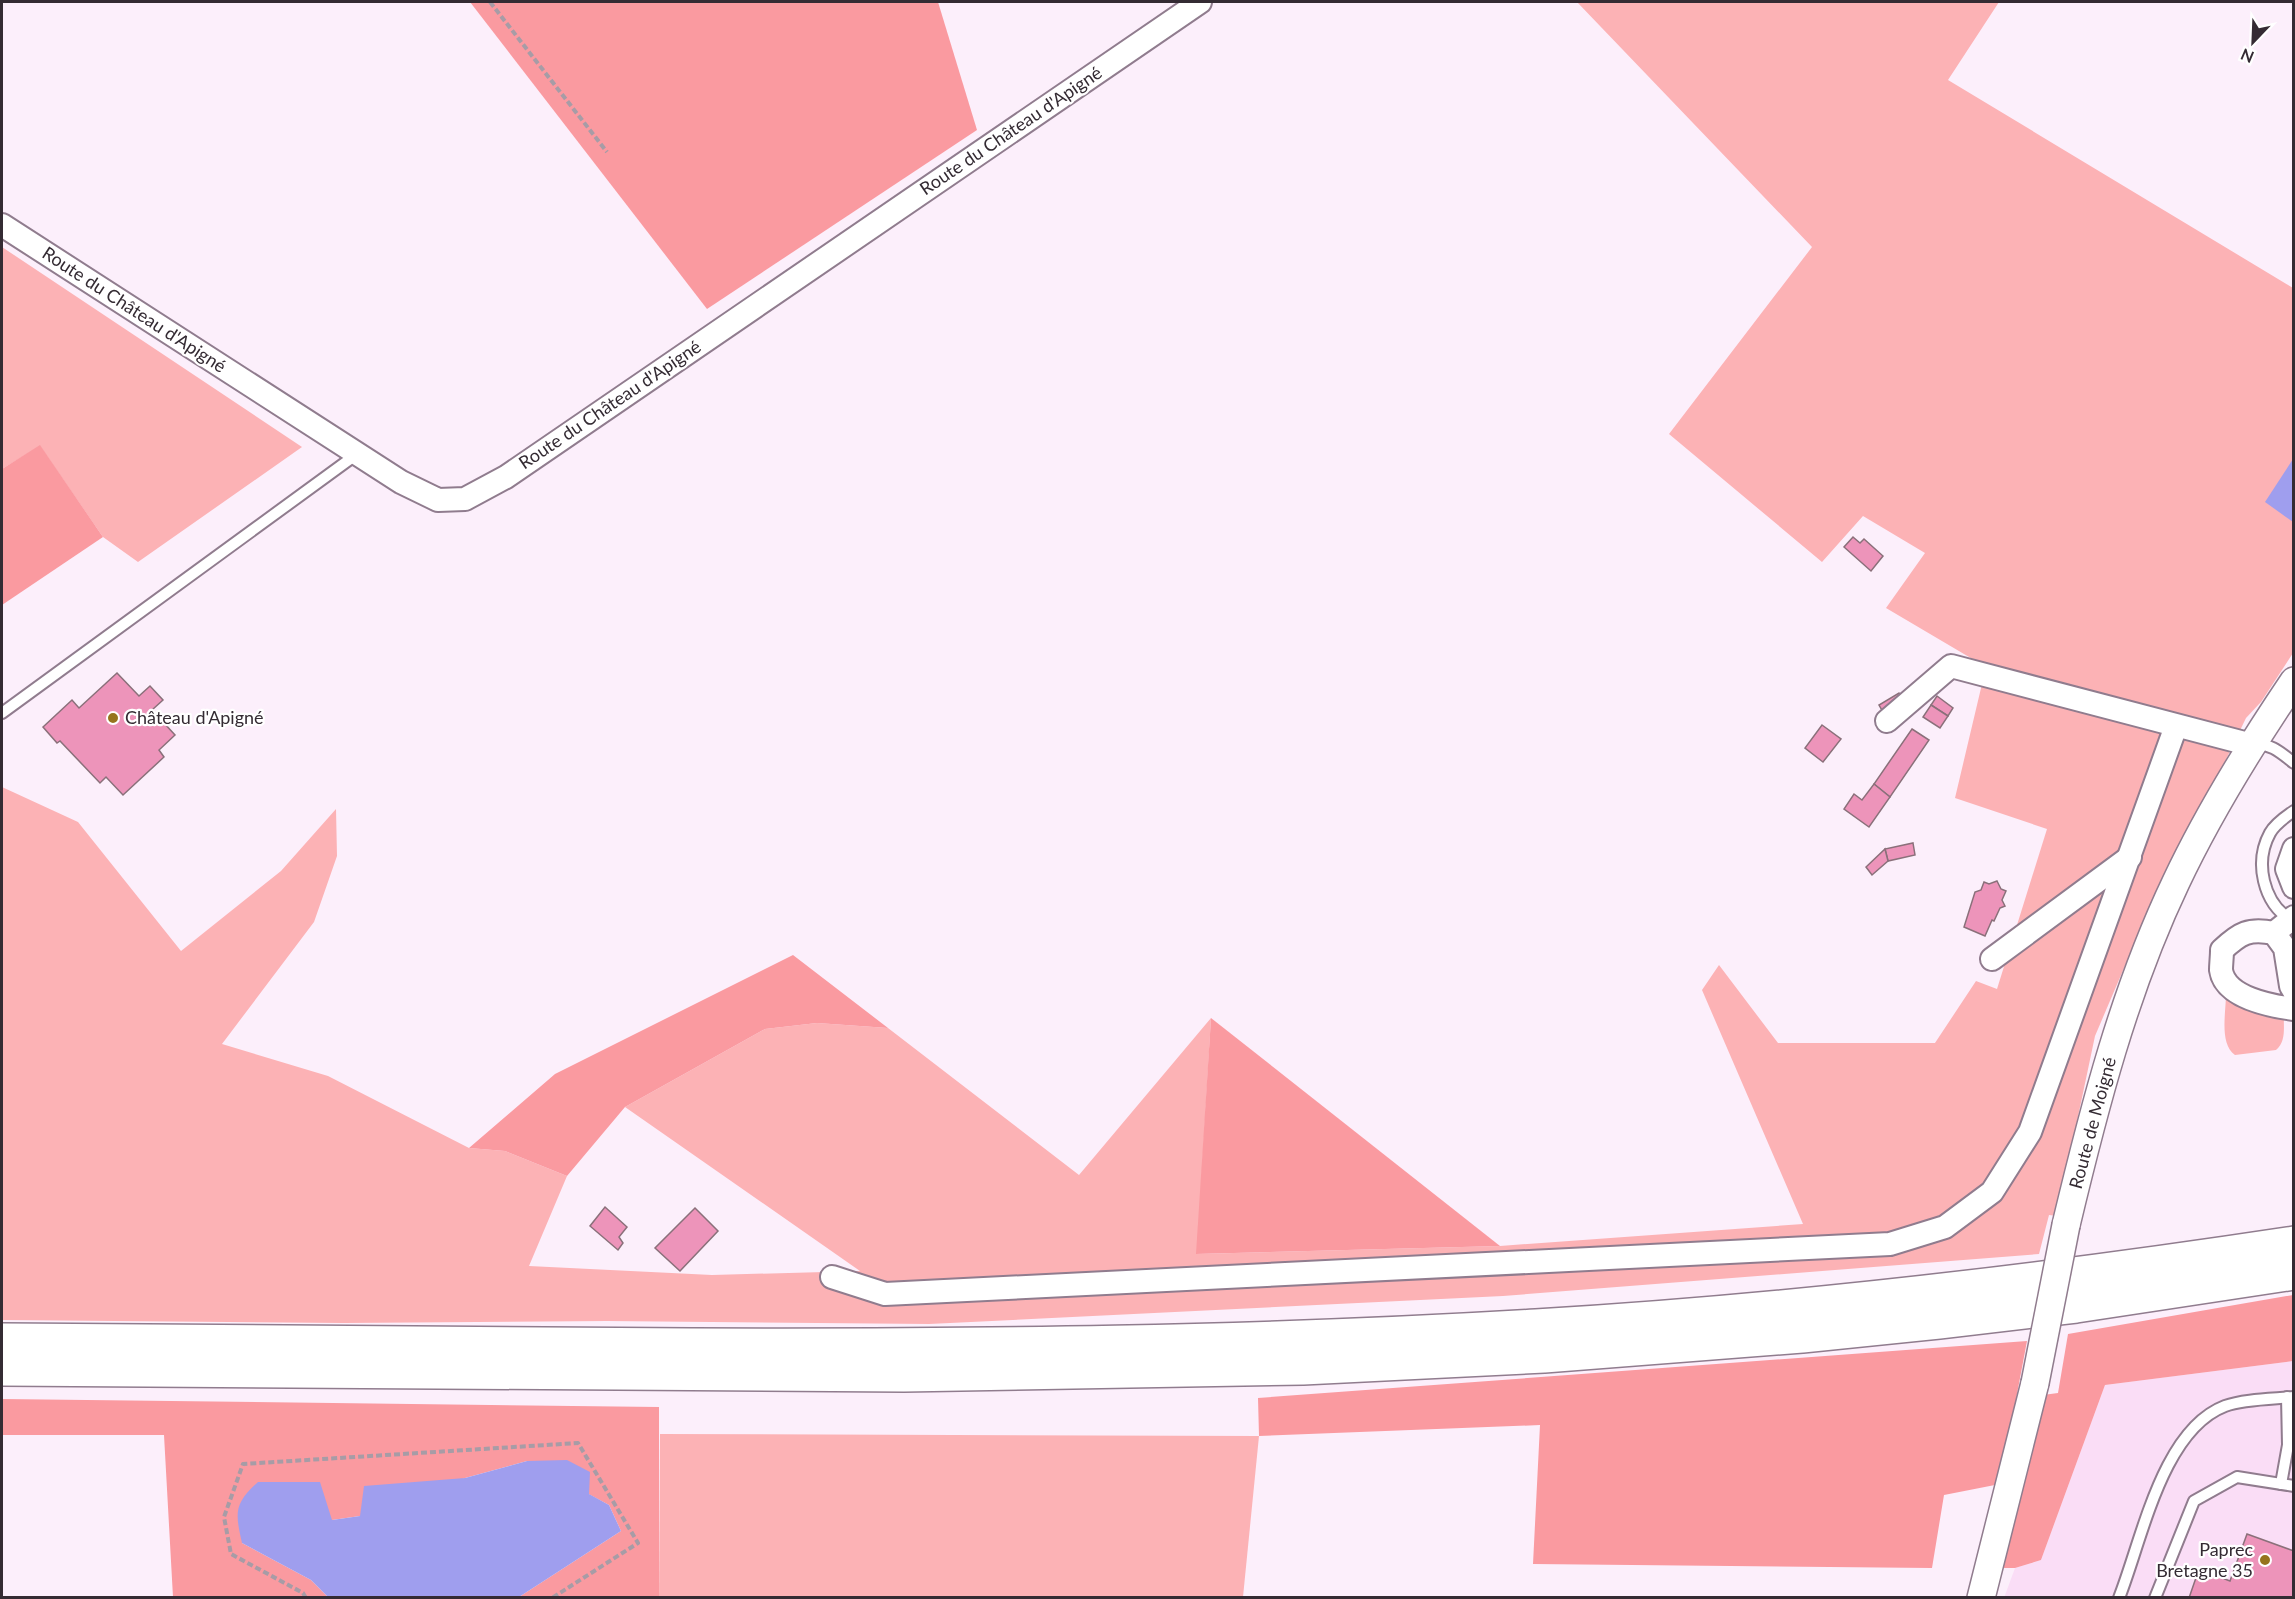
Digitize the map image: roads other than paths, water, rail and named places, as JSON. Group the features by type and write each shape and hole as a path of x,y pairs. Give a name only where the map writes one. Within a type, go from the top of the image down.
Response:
{"highway":[{"path":"2,1340 914,1346 1113,1344 1534,1327 1803,1305 1940,1291 2294,1243"},
{"path":"2,1369 904,1375 1303,1368 1544,1356 1836,1333 2076,1306 2294,1273"}],"street":[{"name":"Route du Château d'Apigné","path":"2,225 401,482 438,500 465,499 506,477 1200,2"},
{"path":"1887,721 1951,666 2252,745"},
{"name":"Route de Moigné","path":"1981,1598 2035,1383 2066,1225 2092,1117 2121,1022 2145,955 2175,883 2205,824 2252,745 2294,681"},
{"path":"832,1277 885,1294 1890,1244 1945,1227 1992,1192 2030,1132 2176,726"},
{"path":"2294,849 2288,869 2294,887"},
{"path":"1992,959 2130,857"},
{"path":"2294,991 2291,986 2285,948 2288,923 2237,935 2223,950 2221,972 2231,989 2257,1002 2294,1009"}],"lane":[{"path":"2,713 357,454"},
{"path":"2252,745 2265,744 2280,751 2294,763"},
{"path":"2288,923 2274,907 2265,888 2263,865 2264,847 2271,832 2294,811"},
{"path":"2119,1598 2161,1479 2174,1452 2199,1420 2226,1405 2290,1397 2288,1445 2281,1484"},
{"path":"2155,1598 2194,1501 2237,1477 2294,1486"}],"water":[{"path":"2293,459 2293,522 2265,502"},
{"path":"567,1460 590,1472 589,1494 609,1505 621,1531 519,1597 328,1597 311,1580 242,1543 238,1509 244,1496 258,1482 320,1482 332,1520 360,1516 364,1486 465,1478 527,1461"}],"place":[{"name":"Château d'Apigné","path":"113,718"},
{"name":"Paprec Bretagne 35","path":"2265,1560"}]}
